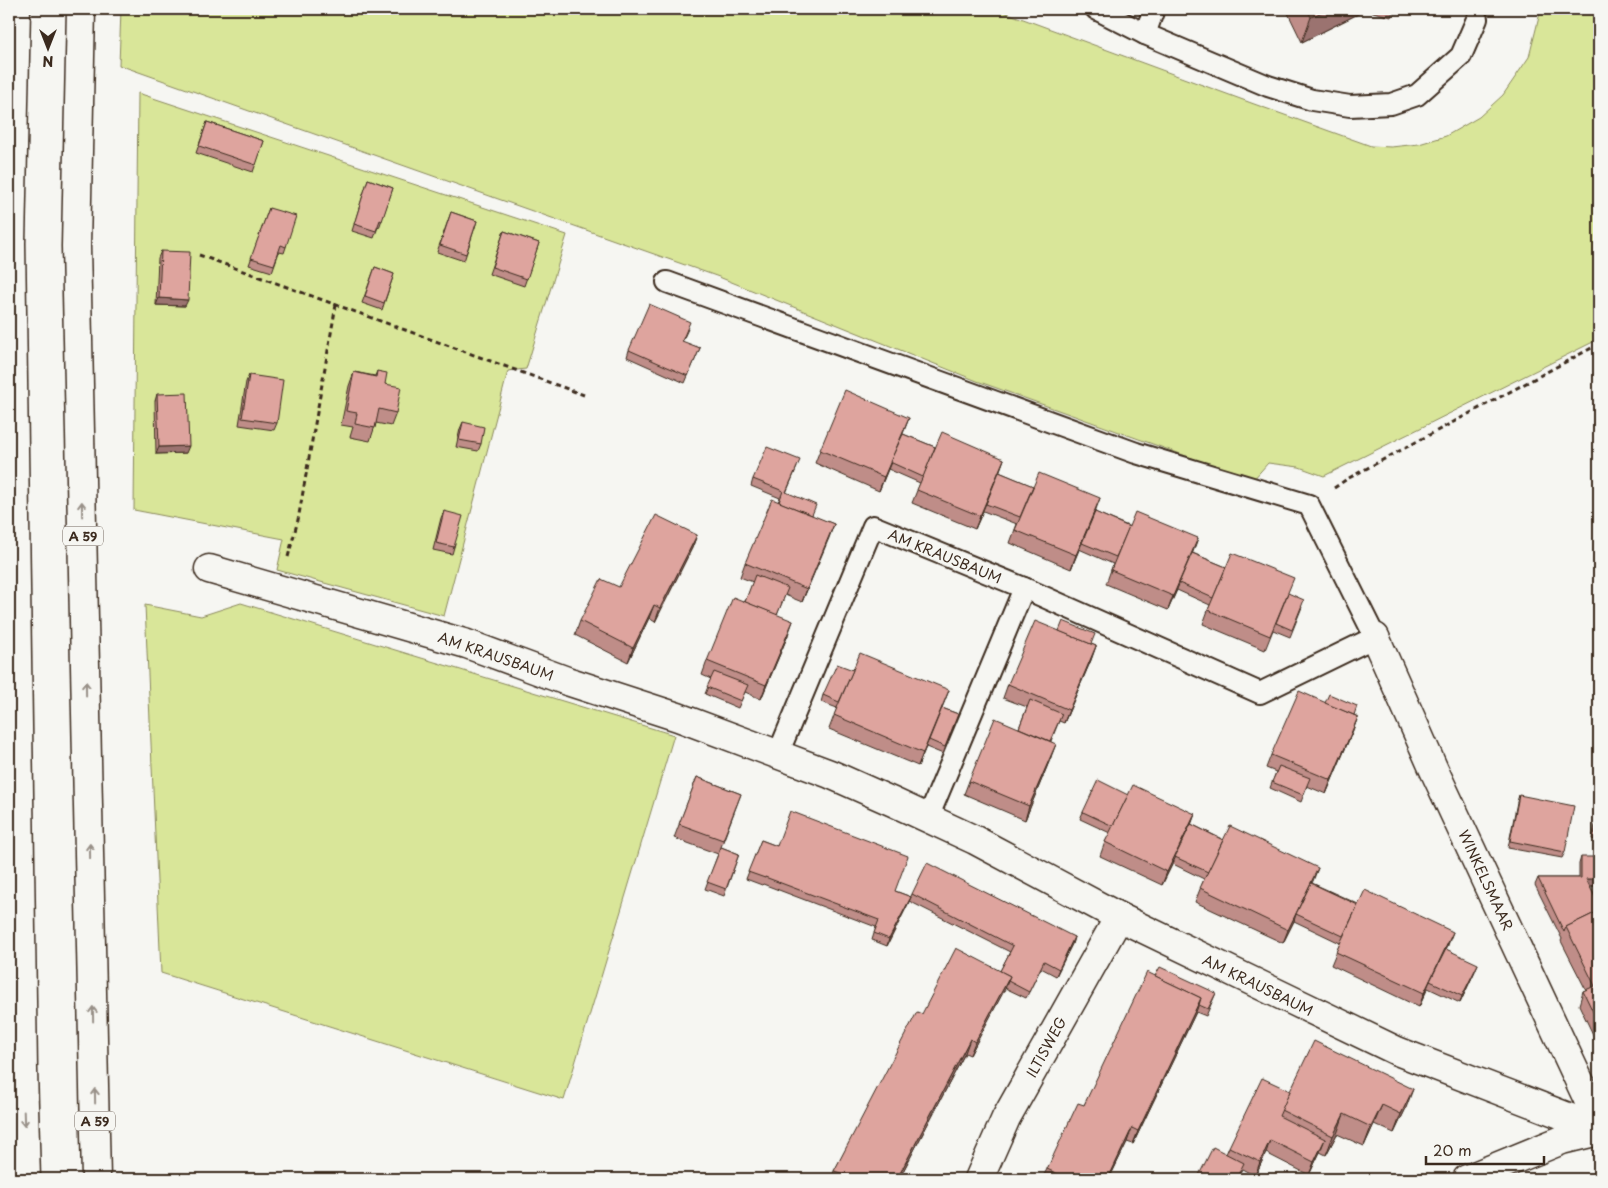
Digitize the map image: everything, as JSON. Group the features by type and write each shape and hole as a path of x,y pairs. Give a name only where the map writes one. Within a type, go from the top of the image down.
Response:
{"main road":[{"path":"16,9 10,243 22,1070 26,1179"},
{"name":"A 59","path":"81,9 76,246 96,1179"},
{"name":"AM KRAUSBAUM","path":"209,569 467,644 567,681 678,716 830,774 975,840 1118,917 1397,1051 1599,1130"},
{"name":"WINKELSMAAR","path":"1375,637 1434,770 1599,1123"},
{"name":"ILTISWEG","path":"979,1179 1006,1118 1118,917"},
{"path":"1467,1179 1562,1140 1599,1130"}],"lane":[{"path":"1096,9 1145,34 1268,86 1312,100 1350,106 1391,104 1417,94 1461,56 1477,19"},
{"path":"1145,34 1154,9"},
{"path":"667,282 1136,453 1309,505 1375,637"},
{"name":"AM KRAUSBAUM","path":"778,754 873,526 1024,588 1260,693 1375,637"},
{"path":"928,818 1024,588"}],"path":[{"path":"199,255 584,395"},
{"path":"279,590 298,520 336,305"},
{"path":"1309,505 1347,479 1599,344"}],"green space":[{"path":"121,9 996,9 1371,146 1391,147 1419,144 1446,136 1479,117 1503,95 1529,57 1541,9 1599,9 1599,339 1324,476 1299,467 1268,463 1253,480 977,381 719,277 119,65"},
{"path":"138,93 567,235 526,369 508,371 444,616 277,570 284,539 134,510"},
{"path":"241,603 674,735 564,1100 161,973 145,605 201,616"}],"building":[{"path":"1307,9 1328,9 1311,17"},
{"path":"207,122 264,141 256,165 199,146"},
{"path":"368,179 393,188 382,221 380,220 376,231 354,224"},
{"path":"269,208 296,216 286,247 281,245 274,265 251,258"},
{"path":"451,212 477,221 466,254 440,245"},
{"path":"504,231 539,243 527,279 492,267"},
{"path":"161,251 190,252 188,300 159,298"},
{"path":"375,267 394,274 384,303 365,296"},
{"path":"649,304 690,322 682,341 700,348 688,376 629,350"},
{"path":"377,371 387,373 385,384 401,387 396,413 379,409 375,428 355,424 357,413 346,411 354,372 376,377"},
{"path":"249,375 283,380 277,423 242,418"},
{"path":"845,390 909,418 884,477 820,450"},
{"path":"187,393 189,446 159,447 157,394"},
{"path":"463,422 484,427 481,444 459,440"},
{"path":"942,432 1004,459 980,516 917,490"},
{"path":"903,434 935,447 923,477 890,462"},
{"path":"767,447 800,460 786,492 816,505 812,515 779,502 783,491 753,479"},
{"path":"999,472 1033,486 1020,517 986,504"},
{"path":"1039,473 1100,498 1076,555 1015,530"},
{"path":"772,499 834,524 807,589 745,563"},
{"path":"444,511 463,516 454,547 436,543"},
{"path":"1095,512 1129,527 1116,557 1082,543"},
{"path":"1135,512 1198,538 1173,596 1111,570"},
{"path":"656,515 697,535 660,608 654,605 633,648 580,621 601,579 619,587"},
{"path":"1192,553 1226,567 1213,598 1179,583"},
{"path":"1232,553 1294,578 1270,636 1208,610"},
{"path":"755,575 788,588 777,615 745,602"},
{"path":"1288,593 1304,600 1292,630 1276,623"},
{"path":"733,597 793,621 766,685 707,661"},
{"path":"1035,621 1096,646 1069,710 1008,684"},
{"path":"1063,621 1095,634 1091,644 1059,631"},
{"path":"860,653 949,690 923,753 834,715"},
{"path":"837,664 853,670 839,702 823,695"},
{"path":"714,672 748,685 741,701 707,687"},
{"path":"1299,691 1358,717 1331,780 1271,755"},
{"path":"1329,694 1357,706 1354,715 1325,703"},
{"path":"1030,700 1062,714 1050,741 1019,728"},
{"path":"942,708 958,714 945,747 929,740"},
{"path":"995,718 1056,744 1029,806 969,781"},
{"path":"1279,766 1310,778 1303,795 1272,782"},
{"path":"697,777 741,794 723,840 679,824"},
{"path":"1098,780 1128,795 1113,826 1083,812"},
{"path":"1133,785 1195,814 1167,872 1105,842"},
{"path":"1519,795 1574,806 1565,852 1510,841"},
{"path":"1599,810 1599,834 1594,833"},
{"path":"790,811 908,856 895,891 911,897 889,939 874,933 879,920 748,872 761,840 777,846"},
{"path":"1191,824 1223,840 1208,872 1175,857"},
{"path":"1230,826 1318,868 1288,930 1200,888"},
{"path":"721,847 739,854 726,889 707,882"},
{"path":"1581,857 1599,857 1599,879 1586,879 1599,905 1599,911 1566,927 1564,932 1538,878 1581,878"},
{"path":"927,863 1074,937 1059,969 1044,961 1029,992 1008,981 1010,976 1000,971 1013,946 912,894"},
{"path":"1311,883 1358,905 1343,936 1296,914"},
{"path":"1365,890 1453,932 1424,993 1336,952"},
{"path":"1599,911 1599,1024 1583,991 1595,986 1566,927"},
{"path":"956,948 1010,976 975,1042 970,1039 897,1179 861,1179 834,1171 917,1012 922,1014"},
{"path":"1446,949 1478,964 1462,996 1430,981"},
{"path":"1160,967 1216,993 1208,1009 1199,1005 1201,998 1155,976"},
{"path":"1147,972 1201,998 1138,1131 1132,1128 1108,1179 1069,1179 1047,1169 1078,1103 1084,1105"},
{"path":"1314,1041 1413,1089 1401,1114 1382,1105 1371,1127 1344,1114 1333,1136 1281,1110"},
{"path":"1262,1078 1290,1091 1279,1116 1325,1139 1314,1162 1270,1140 1260,1162 1229,1147"},
{"path":"1213,1147 1244,1163 1236,1179 1197,1179"},
{"path":"1044,1175 1053,1179 1035,1179"}]}
